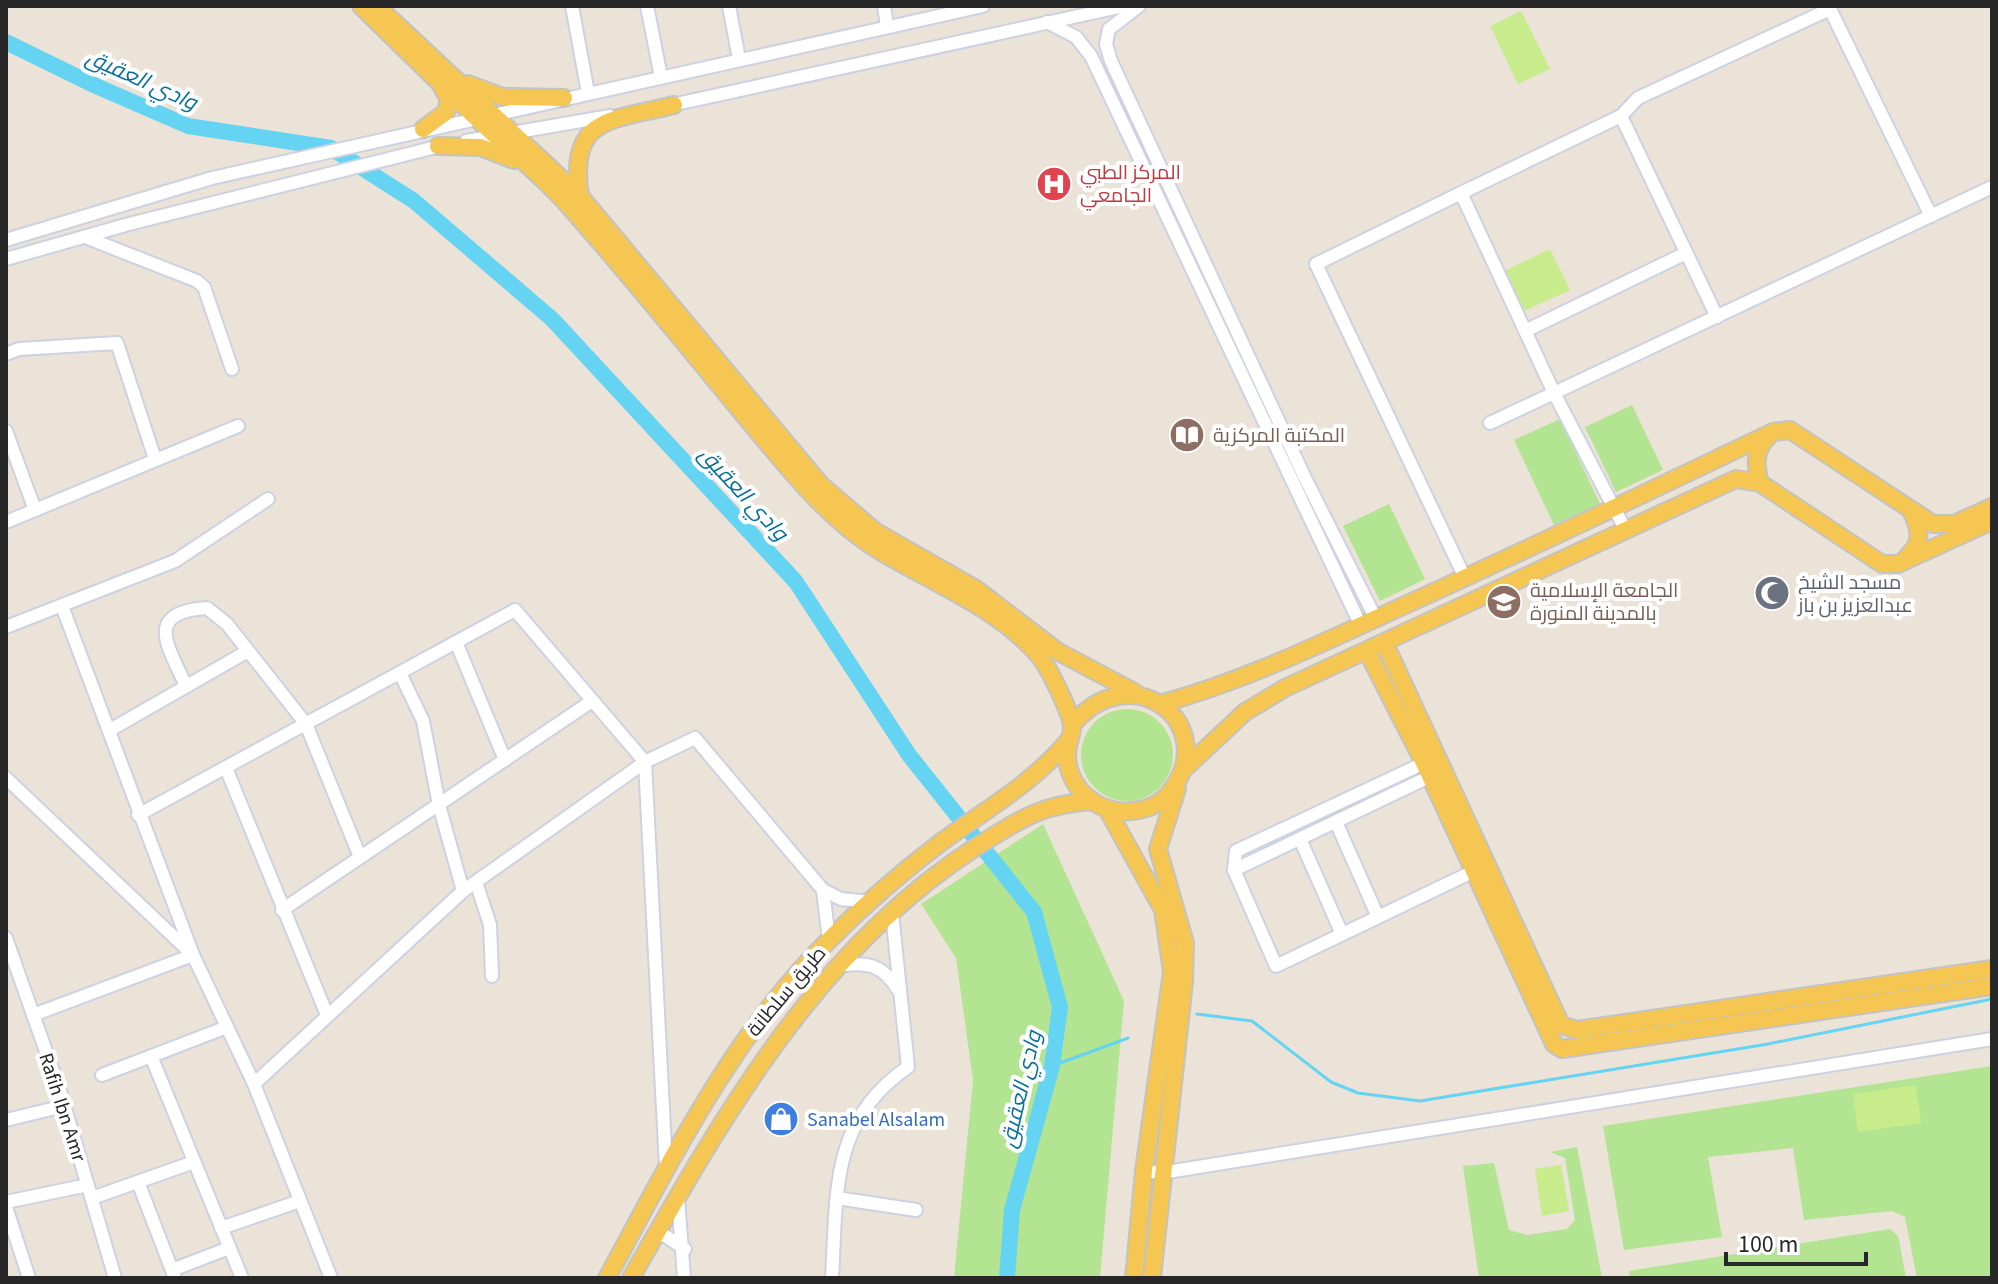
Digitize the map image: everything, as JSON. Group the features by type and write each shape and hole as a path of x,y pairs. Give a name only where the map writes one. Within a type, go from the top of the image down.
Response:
{"main road":[{"path":"361,6 440,74 496,115 580,196 821,485 849,512 876,532 976,589 1057,651 1152,700 1179,725 1185,742 1182,773 1158,849 1185,943 1184,982 1134,1278"},
{"path":"377,6 478,119 547,182 810,494 868,544 972,603 1039,656 1070,733 1070,775 1099,805 1163,910 1171,951 1172,972 1153,1172 1152,1278"},
{"path":"440,74 490,94 564,98"},
{"path":"423,129 443,117 449,106 440,74"},
{"path":"580,196 577,172 579,149 593,130 605,123 674,105"},
{"path":"438,146 480,147 497,152 547,182"},
{"path":"1070,733 1100,700 1117,694 1152,700 1273,665 1614,509 1773,432 1790,430 1933,524 1954,524 1992,507"},
{"path":"1760,483 1756,457 1760,444 1773,432"},
{"path":"1099,805 1124,812 1157,804 1182,773 1245,712 1285,688 1736,479 1760,483 1873,561 1898,564 1992,521"},
{"path":"1664,484 1674,506"},
{"path":"1898,564 1917,548 1920,531 1911,510"},
{"path":"1408,604 1418,627"},
{"path":"1385,644 1561,1025 1577,1030 1992,969"},
{"path":"1367,651 1427,770 1554,1044 1562,1049 1992,986"},
{"name":"طريق سلطانة","path":"607,1278 716,1082 765,1012 829,940 870,902 1042,771 1070,733"},
{"name":"طريق سلطانة","path":"631,1278 735,1100 784,1031 838,966 892,913 950,864 1023,817 1053,804 1099,805"}],"street":[{"path":"572,6 588,93"},
{"path":"647,6 661,77"},
{"path":"729,6 739,59"},
{"path":"884,6 887,26"},
{"path":"6,240 212,178 983,6"},
{"path":"6,259 129,224 438,146 674,105 1124,6"},
{"path":"1139,6 1109,29 1106,44 1368,622"},
{"path":"1465,578 1316,264 1621,116 1638,98 1830,9 1931,216"},
{"path":"1047,22 1084,45 1368,622"},
{"path":"1105,90 1122,84"},
{"path":"1621,116 1717,317"},
{"path":"1490,423 1992,187"},
{"path":"1461,193 1554,393 1625,529"},
{"path":"85,237 197,281 204,287 232,369"},
{"path":"1525,331 1686,253"},
{"path":"6,354 19,349 117,343 155,459"},
{"path":"6,522 238,426"},
{"path":"6,431 35,510"},
{"path":"6,627 175,561 268,499"},
{"path":"62,606 193,955 254,1084 331,1278"},
{"path":"186,686 165,638 163,626 167,620 191,609 207,608 227,624 306,724 360,857"},
{"path":"138,815 515,610 645,762 666,1170"},
{"path":"456,642 505,760"},
{"path":"110,730 248,651"},
{"path":"400,673 423,721 439,805 463,891"},
{"path":"282,910 592,701"},
{"path":"254,1084 463,891 645,762 695,738 823,890 841,899 870,902"},
{"path":"226,768 327,1015"},
{"path":"1234,870 1336,822 1427,770"},
{"path":"1427,770 1236,851 1234,870 1276,966 1474,871"},
{"path":"6,778 193,955"},
{"path":"1336,822 1378,917"},
{"path":"1300,839 1342,934"},
{"path":"476,882 490,925 492,976"},
{"path":"823,890 829,940"},
{"path":"832,1278 841,1164 858,1116 871,1096 908,1067 892,913"},
{"name":"Rafih Ibn Amr","path":"6,938 64,1106 92,1198 111,1277"},
{"path":"33,1015 193,955"},
{"path":"838,966 872,964 883,969 900,994"},
{"path":"102,1075 227,1027"},
{"path":"1153,1172 1992,1039"},
{"path":"151,1056 242,1278"},
{"path":"6,1120 64,1106"},
{"path":"664,1109 672,1125 691,1126"},
{"path":"92,1198 194,1162"},
{"path":"138,1182 174,1274 229,1248"},
{"path":"29,1278 6,1205 88,1185"},
{"path":"678,1198 685,1249 684,1278"},
{"path":"837,1198 916,1210"},
{"path":"221,1228 300,1201"},
{"path":"655,1237 664,1235 685,1249"}],"green space":[{"path":"1521,11 1550,69 1518,84 1490,26"},
{"path":"1550,249 1570,290 1524,311 1504,271"},
{"path":"1632,405 1663,470 1616,492 1585,427"},
{"path":"1560,419 1600,504 1554,525 1514,440"},
{"path":"1389,504 1425,579 1380,601 1343,526"},
{"path":"1127,709 1145,712 1160,722 1170,737 1173,755 1170,773 1160,788 1145,798 1127,801 1109,798 1094,788 1084,773 1081,755 1084,737 1094,722 1109,712"},
{"path":"1043,824 1124,1001 1100,1278 954,1278 973,1080 956,958 921,904"},
{"path":"1992,1066 1992,1278 1917,1278 1905,1217 1892,1211 1804,1220 1793,1148 1708,1157 1722,1237 1624,1250 1603,1126"},
{"path":"1916,1085 1921,1123 1858,1132 1853,1094"},
{"path":"1577,1147 1602,1278 1479,1278 1463,1166 1494,1163 1509,1230 1527,1235 1567,1229 1575,1220 1565,1158 1550,1152"},
{"path":"1561,1165 1569,1211 1542,1216 1535,1169"},
{"path":"1890,1229 1898,1236 1906,1278 1630,1278 1629,1271"}],"waterway":[{"name":"وادي العقيق","path":"6,42 188,126 331,148 414,201 552,319 796,582 909,755 1034,912 1060,1007 1052,1066 1012,1210 1007,1278"},
{"path":"1197,1014 1252,1021 1331,1082 1358,1093 1420,1101 1768,1044 1992,999"},
{"path":"1052,1066 1128,1038"}],"place":[{"name":"المركز الطبي الجامعي","path":"1054,184"},
{"name":"المكتبة المركزية","path":"1187,435"},
{"name":"مسجد الشيخ عبدالعزيز بن باز","path":"1772,593"},
{"name":"الجامعة الإسلامية بالمدينة المنورة","path":"1504,602"},
{"name":"Sanabel Alsalam","path":"781,1119"}]}
